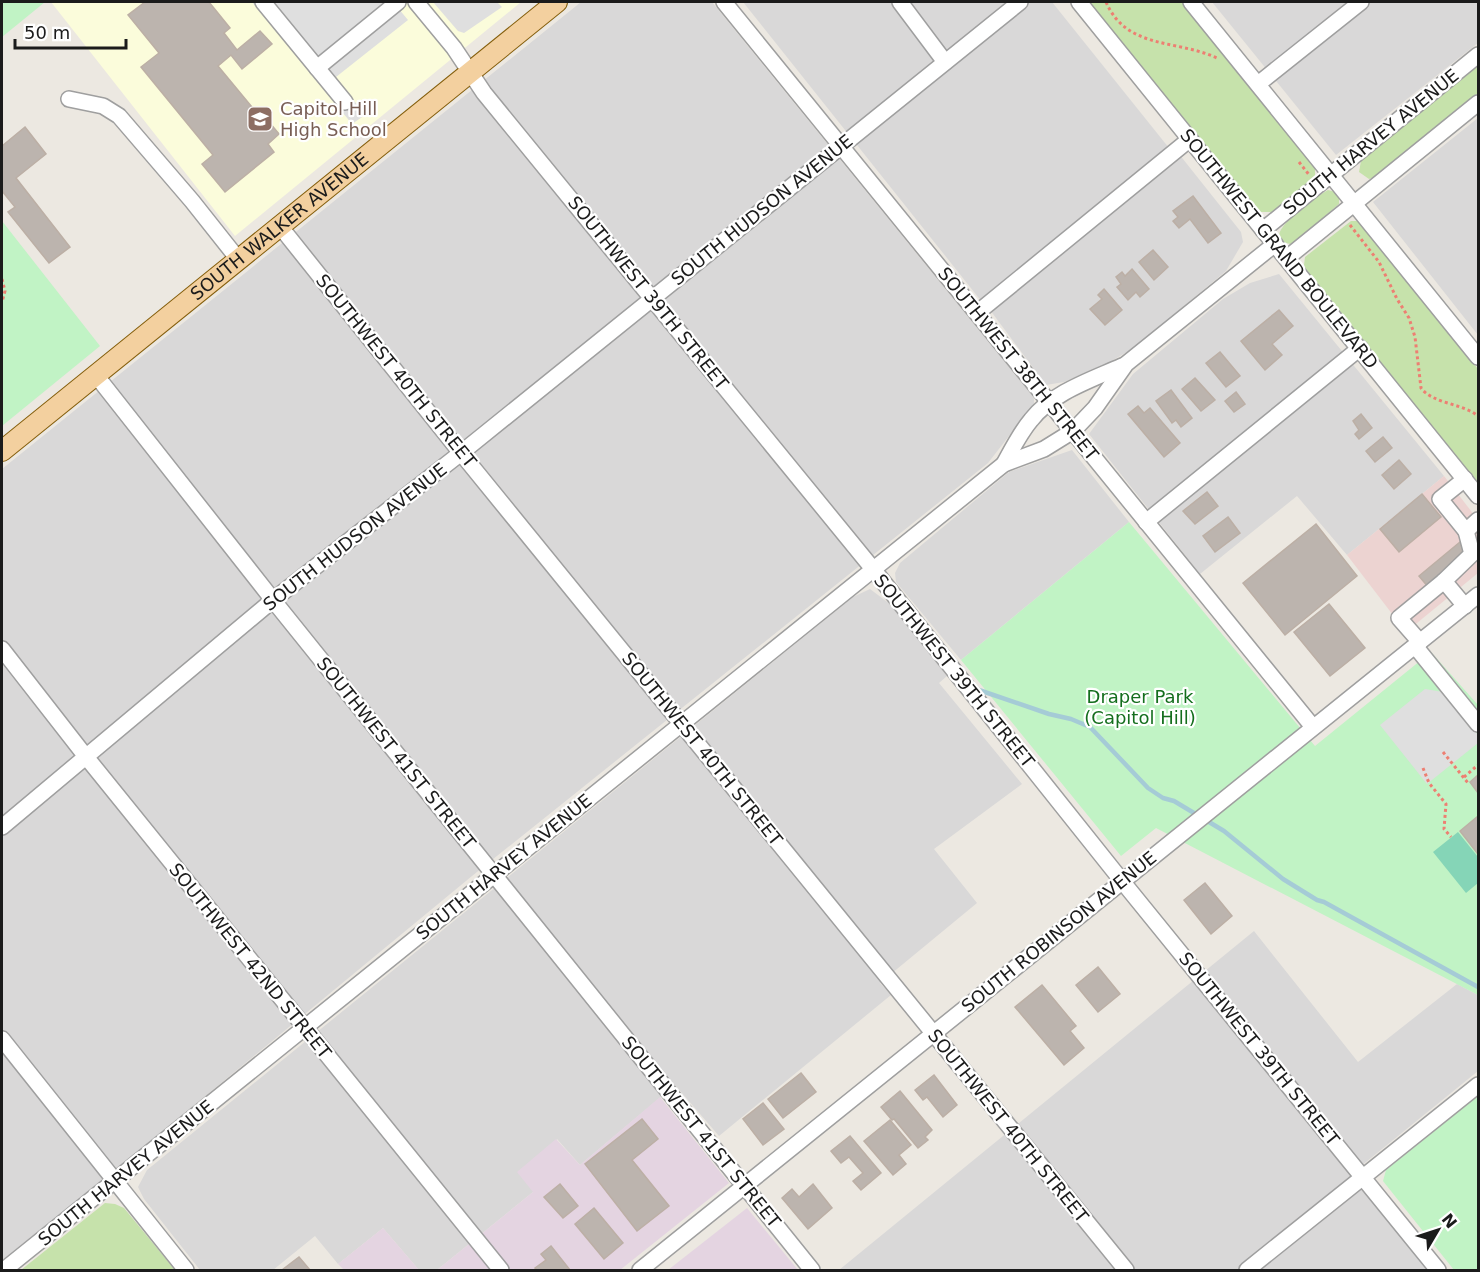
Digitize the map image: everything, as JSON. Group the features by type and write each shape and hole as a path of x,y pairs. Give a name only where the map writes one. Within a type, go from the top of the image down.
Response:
{"main road":[{"name":"SOUTH WALKER AVENUE","path":"2,451 557,2"}],"street":[{"path":"263,2 345,102"},
{"path":"317,68 398,2"},
{"name":"SOUTHWEST 39TH STREET","path":"416,2 484,93 873,569 1122,881 1438,1270"},
{"name":"SOUTHWEST 38TH STREET","path":"724,2 1313,727"},
{"path":"900,2 945,62"},
{"name":"SOUTH HUDSON AVENUE","path":"2,827 273,600 461,453 1020,2"},
{"name":"SOUTHWEST GRAND BOULEVARD","path":"1079,2 1479,496"},
{"path":"1191,2 1479,357"},
{"path":"1258,84 1361,2"},
{"name":"SOUTH HARVEY AVENUE","path":"1263,230 1479,55"},
{"path":"69,99 103,106 119,116 238,259"},
{"name":"SOUTH HARVEY AVENUE","path":"1287,258 1479,103"},
{"path":"977,313 1190,139"},
{"name":"SOUTHWEST 40TH STREET","path":"279,225 461,453 1126,1270"},
{"name":"SOUTH HARVEY AVENUE","path":"1004,464 1031,420 1050,403 1071,389 1126,364 1275,244"},
{"path":"1146,522 1359,348"},
{"name":"SOUTH HARVEY AVENUE","path":"4,1270 1004,464 1044,449 1073,431 1095,408 1126,364"},
{"name":"SOUTHWEST 41ST STREET","path":"95,374 273,600 812,1270"},
{"path":"1465,479 1440,499 1466,531 1472,554 1444,581 1399,618 1479,723"},
{"path":"1466,531 1479,520"},
{"path":"1444,581 1465,606"},
{"name":"SOUTH ROBINSON AVENUE","path":"640,1270 1479,595"},
{"name":"SOUTHWEST 42ND STREET","path":"2,649 87,758 501,1270"},
{"path":"2,1040 186,1270"},
{"path":"1248,1270 1479,1085"}],"path":[{"path":"2,279 5,291 2,302"},
{"path":"1443,752 1468,783"},
{"path":"1464,777 1479,765"},
{"path":"1423,768 1429,783 1446,804 1444,829 1451,837"}],"shaded area":[{"name":"Capitol Hill High School","path":"51,2 521,2 235,236"},
{"path":"252,2 393,2 408,20 336,77 365,115 352,124"},
{"path":"433,2 497,2 502,7 464,33 458,31"},
{"path":"581,2 712,2 1034,398 1034,404 988,463 472,876 2,1264 2,469"},
{"path":"743,2 1052,2 1169,148 982,302"},
{"path":"1212,2 1478,2 1478,43 1336,155"},
{"path":"1478,118 1478,335 1373,202"},
{"path":"1179,154 1241,232 1243,242 1226,271 1135,347 1110,362 1064,382 1046,385 990,310"},
{"path":"1279,274 1444,476 1347,555 1297,496 1200,574 1089,434 1133,374 1223,299 1250,283"},
{"path":"1072,450 1129,522 961,660 896,582 895,573 900,563 1009,472"},
{"path":"1444,476 1478,520 1478,573 1406,632 1347,555"},
{"path":"870,589 890,604 947,676 939,683 1022,784 934,849 977,903 880,983 891,995 719,1136 675,1085 580,1165 557,1139 533,1192 437,1270 419,1270 383,1228 338,1264 315,1236 273,1270 200,1270 144,1199 138,1187 147,1170 853,597"},
{"path":"1425,689 1443,692 1478,735 1478,743 1427,784 1380,725"},
{"path":"1254,931 1358,1062 1457,984 1478,995 1478,1071 1350,1175 1429,1270 839,1270"},
{"path":"660,1097 729,1183 620,1270 437,1270 533,1192 517,1172 556,1139 580,1165"},
{"path":"747,1208 798,1270 668,1270"},
{"path":"383,1228 419,1270 344,1270 338,1264"}],"green space":[{"path":"2,2 45,2 2,37"},
{"path":"1088,2 1182,2 1313,164 1315,176 1273,212 1260,212"},
{"path":"1478,66 1478,93 1375,177 1369,179 1359,172 1361,161"},
{"path":"1328,190 1336,192 1339,204 1295,242 1290,244 1283,242 1279,235 1286,223"},
{"path":"2,221 100,346 2,426"},
{"path":"1351,221 1357,221 1363,225 1478,369 1478,484 1307,272 1304,265 1305,257"},
{"name":"Draper Park (Capitol Hill)","path":"1129,522 1315,746 1431,652 1478,705 1478,995 1156,828 1121,856 961,660"},
{"path":"1458,832 1478,857 1478,883 1466,893 1433,852"},
{"path":"1478,1096 1478,1270 1454,1270 1383,1181 1386,1170"},
{"path":"105,1203 124,1208 175,1270 21,1270"}],"building":[{"path":"145,2 209,2 230,28 224,33 237,50 260,31 272,44 242,69 231,55 218,66 256,112 259,110 279,134 268,144 274,152 225,192 202,164 213,155 141,67 159,53 128,15"},
{"path":"25,127 46,154 16,178 70,247 49,263 8,212 15,207 2,191 2,146"},
{"path":"1193,196 1221,233 1208,243 1190,219 1179,228 1173,221 1178,217 1173,211"},
{"path":"1153,250 1168,267 1154,280 1139,262"},
{"path":"1132,269 1149,289 1140,297 1136,292 1128,300 1117,287 1121,284 1116,277 1122,272 1125,276"},
{"path":"1104,289 1122,310 1105,325 1090,309 1102,299 1098,295"},
{"path":"1279,310 1293,326 1272,344 1282,355 1265,370 1241,341"},
{"path":"1220,352 1240,376 1226,387 1206,363"},
{"path":"1195,378 1215,400 1201,411 1182,389"},
{"path":"1171,390 1192,418 1181,427 1176,420 1172,423 1156,401"},
{"path":"1236,392 1245,404 1234,412 1225,401"},
{"path":"1138,406 1144,413 1150,408 1180,443 1164,457 1128,414"},
{"path":"1361,414 1372,428 1359,439 1355,434 1359,430 1353,421"},
{"path":"1383,437 1392,448 1375,462 1366,451"},
{"path":"1399,460 1411,474 1394,489 1382,475"},
{"path":"1207,492 1218,506 1195,524 1183,511"},
{"path":"1422,494 1441,517 1399,552 1380,529"},
{"path":"1228,517 1240,533 1215,552 1203,536"},
{"path":"1316,524 1357,576 1285,635 1243,583"},
{"path":"1460,542 1470,554 1429,588 1419,576"},
{"path":"1329,604 1365,648 1330,676 1294,632"},
{"path":"1478,775 1478,793 1470,782"},
{"path":"1478,816 1478,854 1460,831"},
{"path":"1205,883 1232,916 1211,934 1184,900"},
{"path":"1098,967 1120,994 1098,1012 1076,985"},
{"path":"1042,985 1076,1026 1070,1031 1084,1048 1064,1065 1015,1007"},
{"path":"801,1073 816,1092 783,1118 768,1099"},
{"path":"934,1075 957,1105 943,1117 927,1097 923,1100 915,1090"},
{"path":"900,1091 932,1130 925,1137 928,1140 918,1148 881,1107"},
{"path":"763,1103 784,1129 763,1145 743,1119"},
{"path":"642,1119 658,1139 632,1160 669,1206 637,1231 585,1164"},
{"path":"890,1120 911,1145 899,1155 906,1164 893,1175 864,1141"},
{"path":"850,1136 881,1173 861,1190 853,1181 863,1173 849,1157 841,1163 831,1151"},
{"path":"560,1184 578,1206 563,1218 544,1197"},
{"path":"813,1184 832,1208 808,1229 782,1198 792,1189 799,1197"},
{"path":"594,1208 623,1243 604,1259 575,1224"},
{"path":"551,1246 570,1270 537,1270 535,1268 546,1260 541,1254"},
{"path":"299,1257 310,1270 282,1270"}],"waterway":[{"path":"976,689 1090,727 1148,788 1224,831 1283,879 1317,900 1478,987"}],"place":[{"name":"Capitol Hill High School","path":"260,119"}]}
